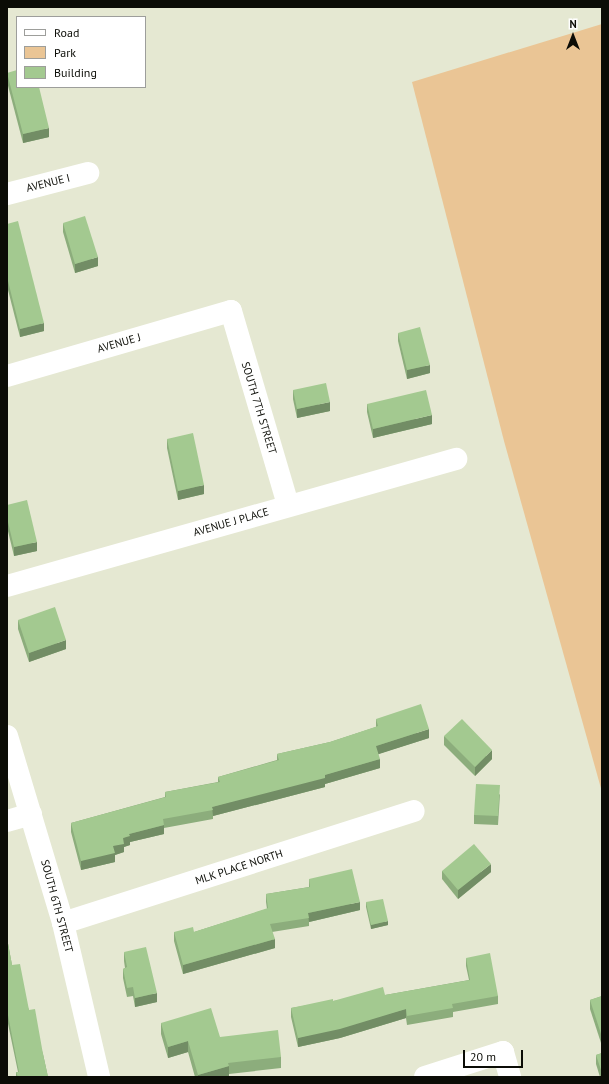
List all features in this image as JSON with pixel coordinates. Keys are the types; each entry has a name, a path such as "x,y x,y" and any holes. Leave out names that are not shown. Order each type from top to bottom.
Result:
{"street":[{"name":"AVENUE I","path":"7,194 88,173"},
{"name":"AVENUE J","path":"7,376 230,311"},
{"name":"SOUTH 7TH STREET","path":"230,311 288,505"},
{"name":"AVENUE J PLACE","path":"7,586 288,505 456,459"},
{"name":"SOUTH 6TH STREET","path":"7,736 63,923 99,1077"},
{"name":"MLK PLACE NORTH","path":"63,923 414,811"},
{"path":"7,821 31,814"},
{"path":"425,1077 503,1052 510,1077"}],"green space":[{"path":"602,24 602,792 504,441 412,82"}],"building":[{"path":"16,70 16,88 39,88 49,128 23,134 7,73"},
{"path":"85,216 98,257 75,264 63,223"},
{"path":"18,221 44,323 20,329 7,277 7,224"},
{"path":"420,327 430,365 407,370 398,333"},
{"path":"326,383 330,402 297,409 293,390"},
{"path":"426,390 432,415 373,429 367,404"},
{"path":"193,433 204,485 178,491 167,439"},
{"path":"27,500 37,542 14,547 7,518 7,505"},
{"path":"55,607 66,640 29,653 18,620"},
{"path":"421,704 429,729 376,746 380,759 325,775 325,778 212,807 213,810 163,819 164,825 129,834 130,836 123,838 124,844 113,846 115,853 81,861 71,823 166,797 165,792 220,782 218,777 279,760 277,754 330,742 378,726 376,719"},
{"path":"462,719 492,750 475,767 444,736"},
{"path":"476,784 500,785 498,816 474,815"},
{"path":"474,844 491,864 458,890 442,871"},
{"path":"352,869 360,902 308,913 309,918 270,924 275,939 183,965 174,932 193,927 194,932 268,908 266,894 310,887 309,879"},
{"path":"383,899 388,921 371,925 366,902"},
{"path":"7,938 12,965 20,964 29,1010 35,1009 48,1077 18,1077 16,1072 19,1072 7,1010"},
{"path":"146,947 157,993 135,998 133,987 127,988 123,969 127,967 124,952"},
{"path":"490,953 498,996 452,1004 453,1008 407,1016 406,1009 340,1029 298,1038 291,1008 333,999 333,1001 383,987 385,995 470,980 466,958"},
{"path":"602,996 602,1037 590,1000"},
{"path":"211,1008 220,1037 278,1030 281,1057 228,1063 229,1066 198,1075 188,1041 168,1047 161,1023"},
{"path":"602,1053 602,1073 596,1055"}]}
